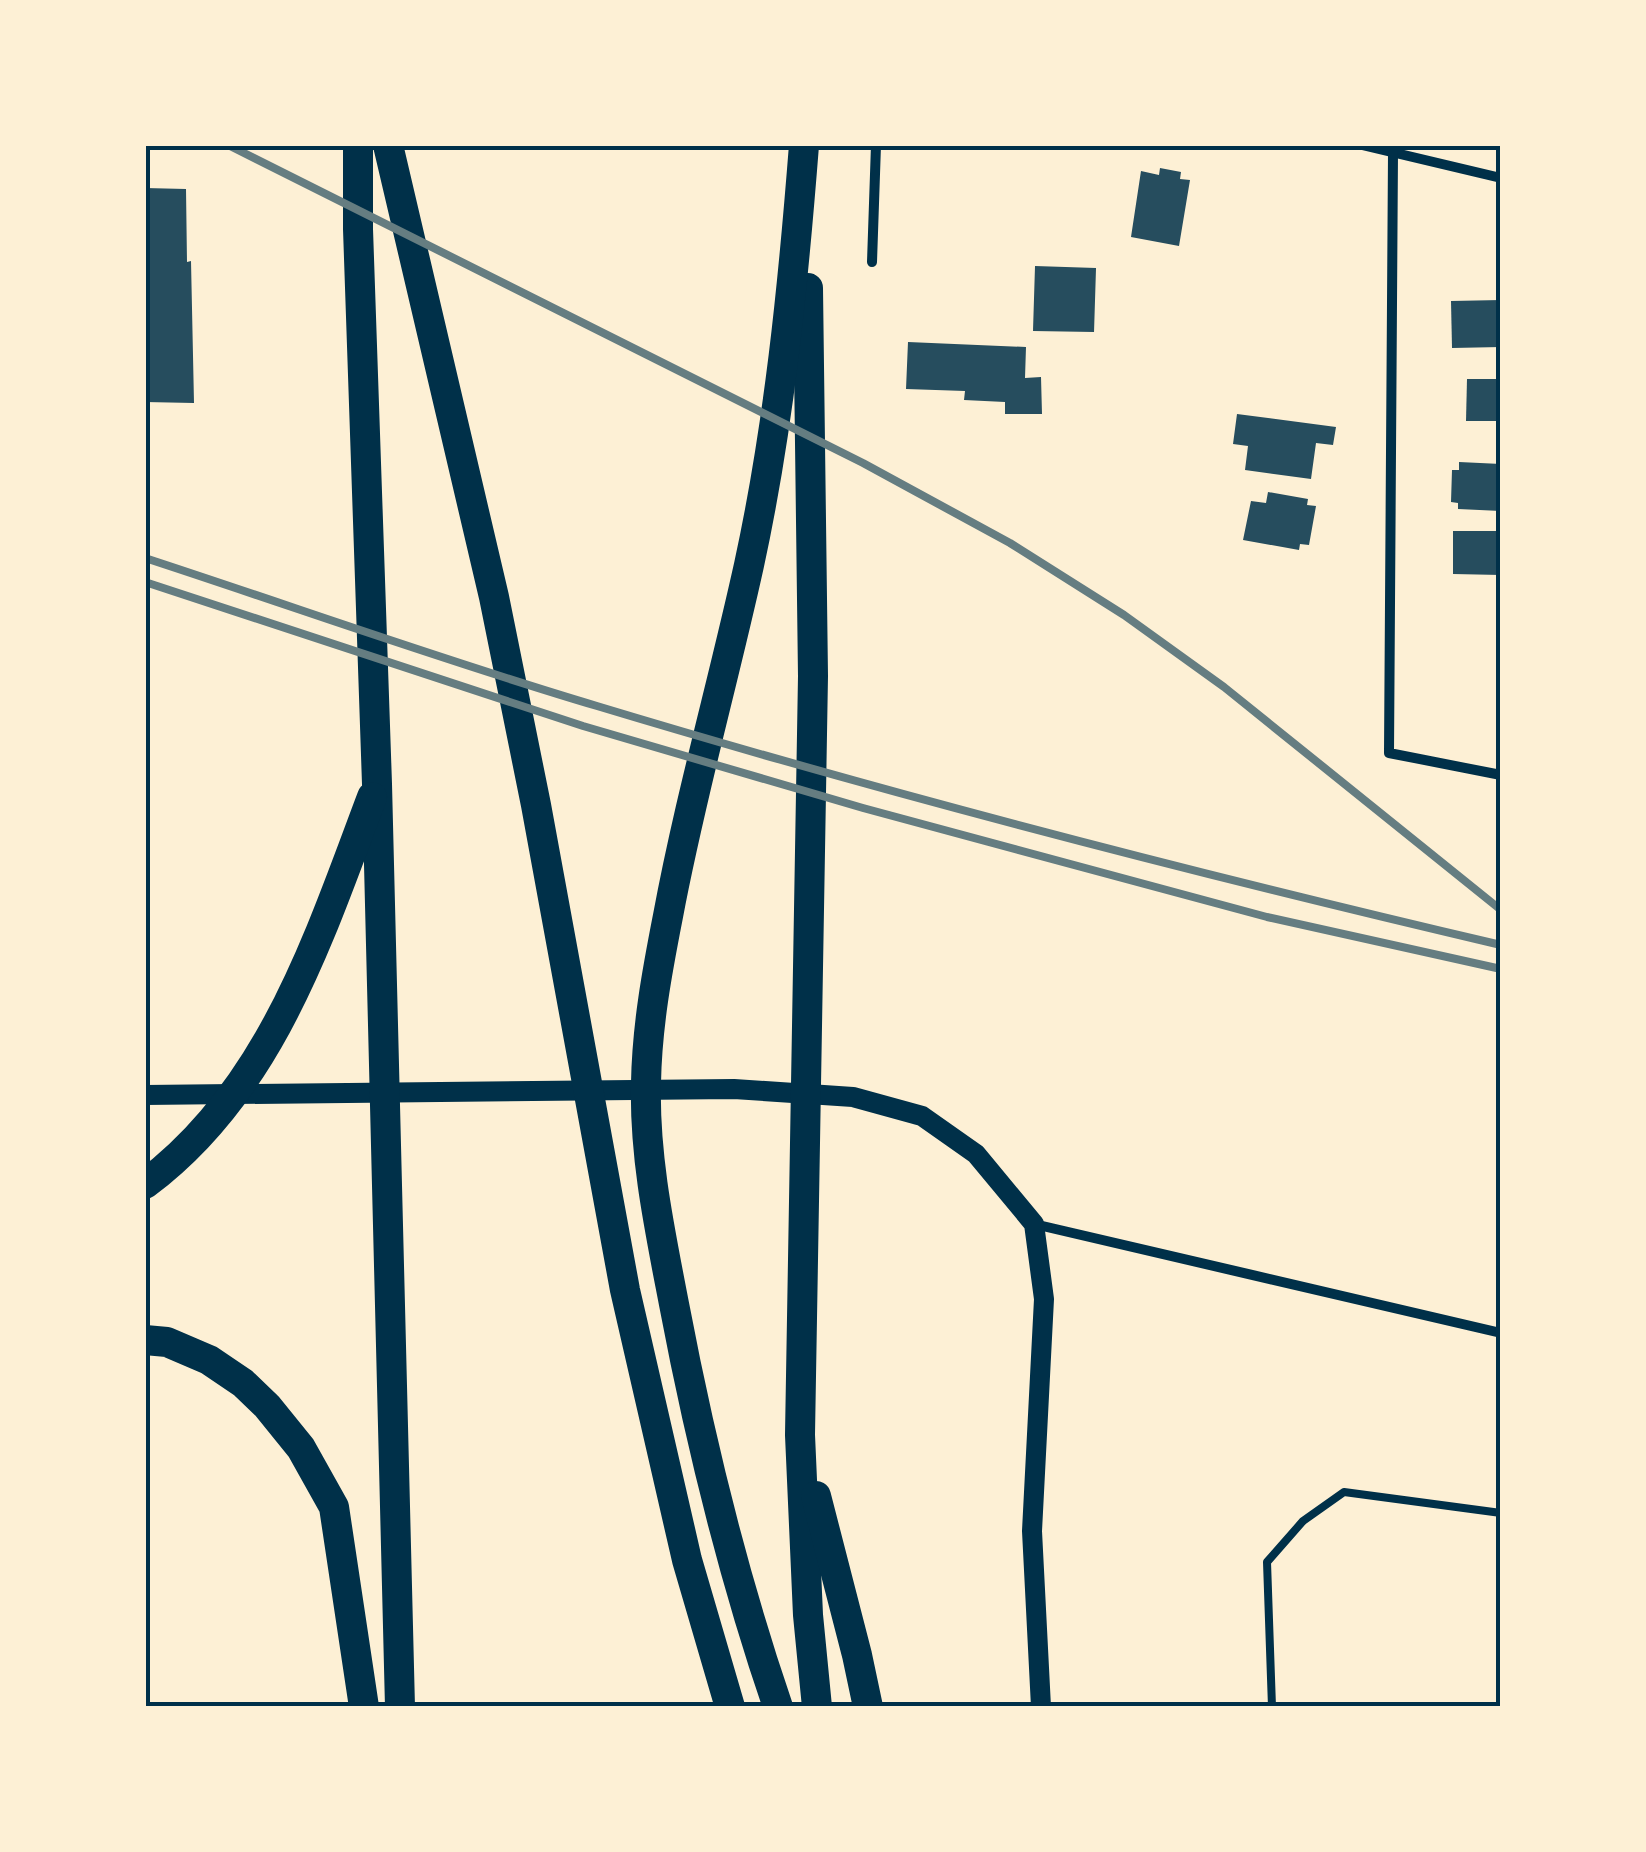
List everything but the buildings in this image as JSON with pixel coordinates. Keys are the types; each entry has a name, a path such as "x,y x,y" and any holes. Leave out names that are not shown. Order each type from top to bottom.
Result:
{"highway":[{"path":"358,145 400,1707"},
{"path":"388,145 494,597 625,1290 687,1560 730,1707"},
{"path":"806,145 813,676 800,1435 808,1615 818,1707"},
{"path":"778,1707 749,1624 695,1414 653,1188 646,1133 646,1082 649,1018 678,862 750,564 763,492 794,275 806,145"},
{"path":"145,1184 190,1146 245,1080 272,1036 320,934 377,784"},
{"path":"145,1340 167,1342 209,1360 244,1383 300,1448 334,1508 364,1707"},
{"path":"800,1435 868,1707"}],"main road":[{"path":"145,1096 734,1088 853,1098 922,1116 936,1125 976,1154 1034,1224 1044,1299 1032,1531 1041,1707"}],"street":[{"path":"872,262 876,145"},
{"path":"1362,145 1501,178"},
{"path":"1393,152 1389,754 1501,775"},
{"path":"1034,1224 1501,1332"}],"lane":[{"path":"1272,1707 1267,1562 1303,1521 1344,1492 1501,1513"}],"railway":[{"path":"228,145 863,463 1010,543 1124,615 1224,687 1501,910"},
{"path":"145,558 540,689 821,771 1160,862 1501,945"},
{"path":"145,582 583,726 863,808 1267,917 1501,969"}]}
